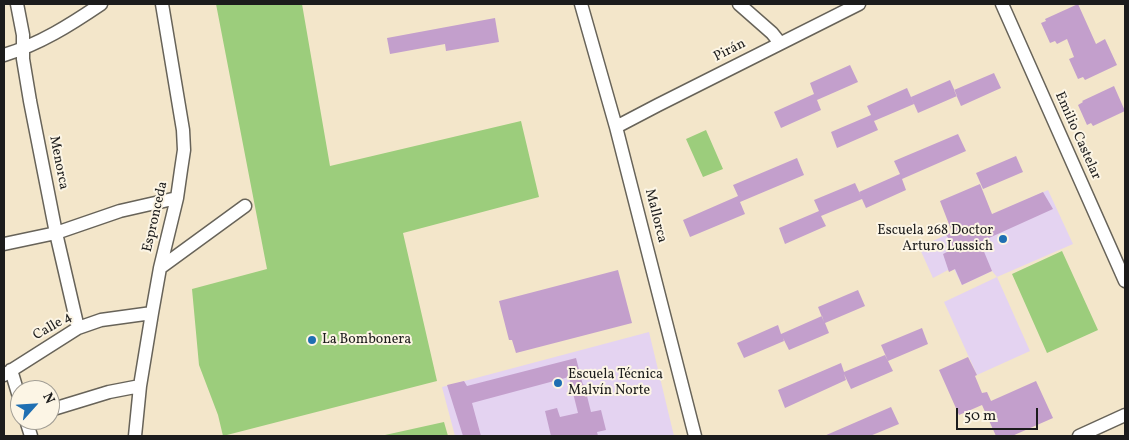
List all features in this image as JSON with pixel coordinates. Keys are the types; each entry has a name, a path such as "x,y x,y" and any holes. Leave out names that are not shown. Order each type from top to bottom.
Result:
{"street":[{"name":"Menorca","path":"17,4 23,35 23,59 29,93 56,233 78,328"},
{"path":"4,54 34,44 101,4"},
{"name":"Espronceda","path":"135,436 140,386 152,313 160,268 177,198 184,150 183,130 162,4"},
{"name":"Mallorca","path":"581,4 616,127 695,436"},
{"path":"740,4 772,33 780,43"},
{"name":"Pirán","path":"616,127 859,4"},
{"name":"Emilio Castelar","path":"1002,4 1125,281"},
{"path":"4,244 56,233 120,211 177,198"},
{"path":"160,268 245,206"},
{"name":"Calle 4","path":"8,373 78,328 101,320 152,313"},
{"path":"60,407 109,392 140,386"},
{"path":"1078,436 1125,415"}],"shaded area":[{"name":"Escuela 268 Doctor Arturo Lussich","path":"1048,190 1073,244 997,277 992,271 962,285 954,269 933,278 919,247"},
{"path":"997,277 1030,351 977,375 944,302"},
{"name":"Escuela Técnica Malvín Norte","path":"649,332 674,436 455,436 442,387"}],"green space":[{"path":"216,4 302,4 330,166 521,121 539,197 403,233 437,381 223,436 218,415 199,365 192,289 267,269"},
{"path":"706,130 723,169 703,177 686,139"},
{"path":"1062,251 1098,330 1047,353 1012,274"},
{"path":"444,422 448,436 385,436 385,435"}],"building":[{"path":"1078,4 1096,44 1105,39 1117,65 1085,80 1083,77 1078,79 1069,59 1074,57 1067,39 1057,44 1055,41 1050,43 1041,23 1046,21 1045,19"},
{"path":"495,18 499,42 446,51 445,44 390,54 387,38"},
{"path":"850,65 858,82 817,100 821,110 781,128 774,112 814,94 810,83"},
{"path":"994,73 1001,88 961,106 954,90"},
{"path":"950,80 957,96 918,113 911,97"},
{"path":"1114,86 1125,111 1093,126 1091,123 1087,125 1078,105 1082,101"},
{"path":"907,88 914,104 874,121 878,130 837,148 831,132 871,115 867,106"},
{"path":"958,134 966,151 902,179 906,190 866,208 862,199 821,216 826,226 785,244 779,228 819,211 814,200 855,183 859,192 900,174 894,161"},
{"path":"1016,156 1023,172 983,189 976,173"},
{"path":"797,158 804,175 740,202 745,214 690,237 683,220 738,196 733,185"},
{"path":"980,184 992,214 1043,192 1053,209 980,242 992,271 962,285 955,269 949,272 943,254 951,250 947,242 951,241 946,235 952,232 940,201"},
{"path":"618,270 632,323 516,353 512,340 509,340 499,301"},
{"path":"858,290 865,306 825,323 829,333 789,350 783,338 784,341 744,358 737,343 778,325 781,334 822,316 818,307"},
{"path":"922,328 928,344 888,361 881,345"},
{"path":"885,355 893,371 851,389 844,374 846,380 785,408 778,390 841,363 844,372"},
{"path":"968,357 977,375 975,376 982,393 987,392 991,401 1036,381 1053,418 1012,436 996,436 982,405 959,415 939,370"},
{"path":"576,358 591,412 601,410 606,430 597,432 598,436 551,436 545,411 557,408 560,417 578,413 569,377 472,403 481,436 463,436 447,385 464,381 467,386"},
{"path":"891,407 899,424 870,436 824,436"}],"place":[{"name":"Escuela 268 Doctor Arturo Lussich","path":"1003,239"},
{"name":"La Bombonera","path":"312,340"},
{"name":"Escuela Técnica Malvín Norte","path":"558,383"}]}
